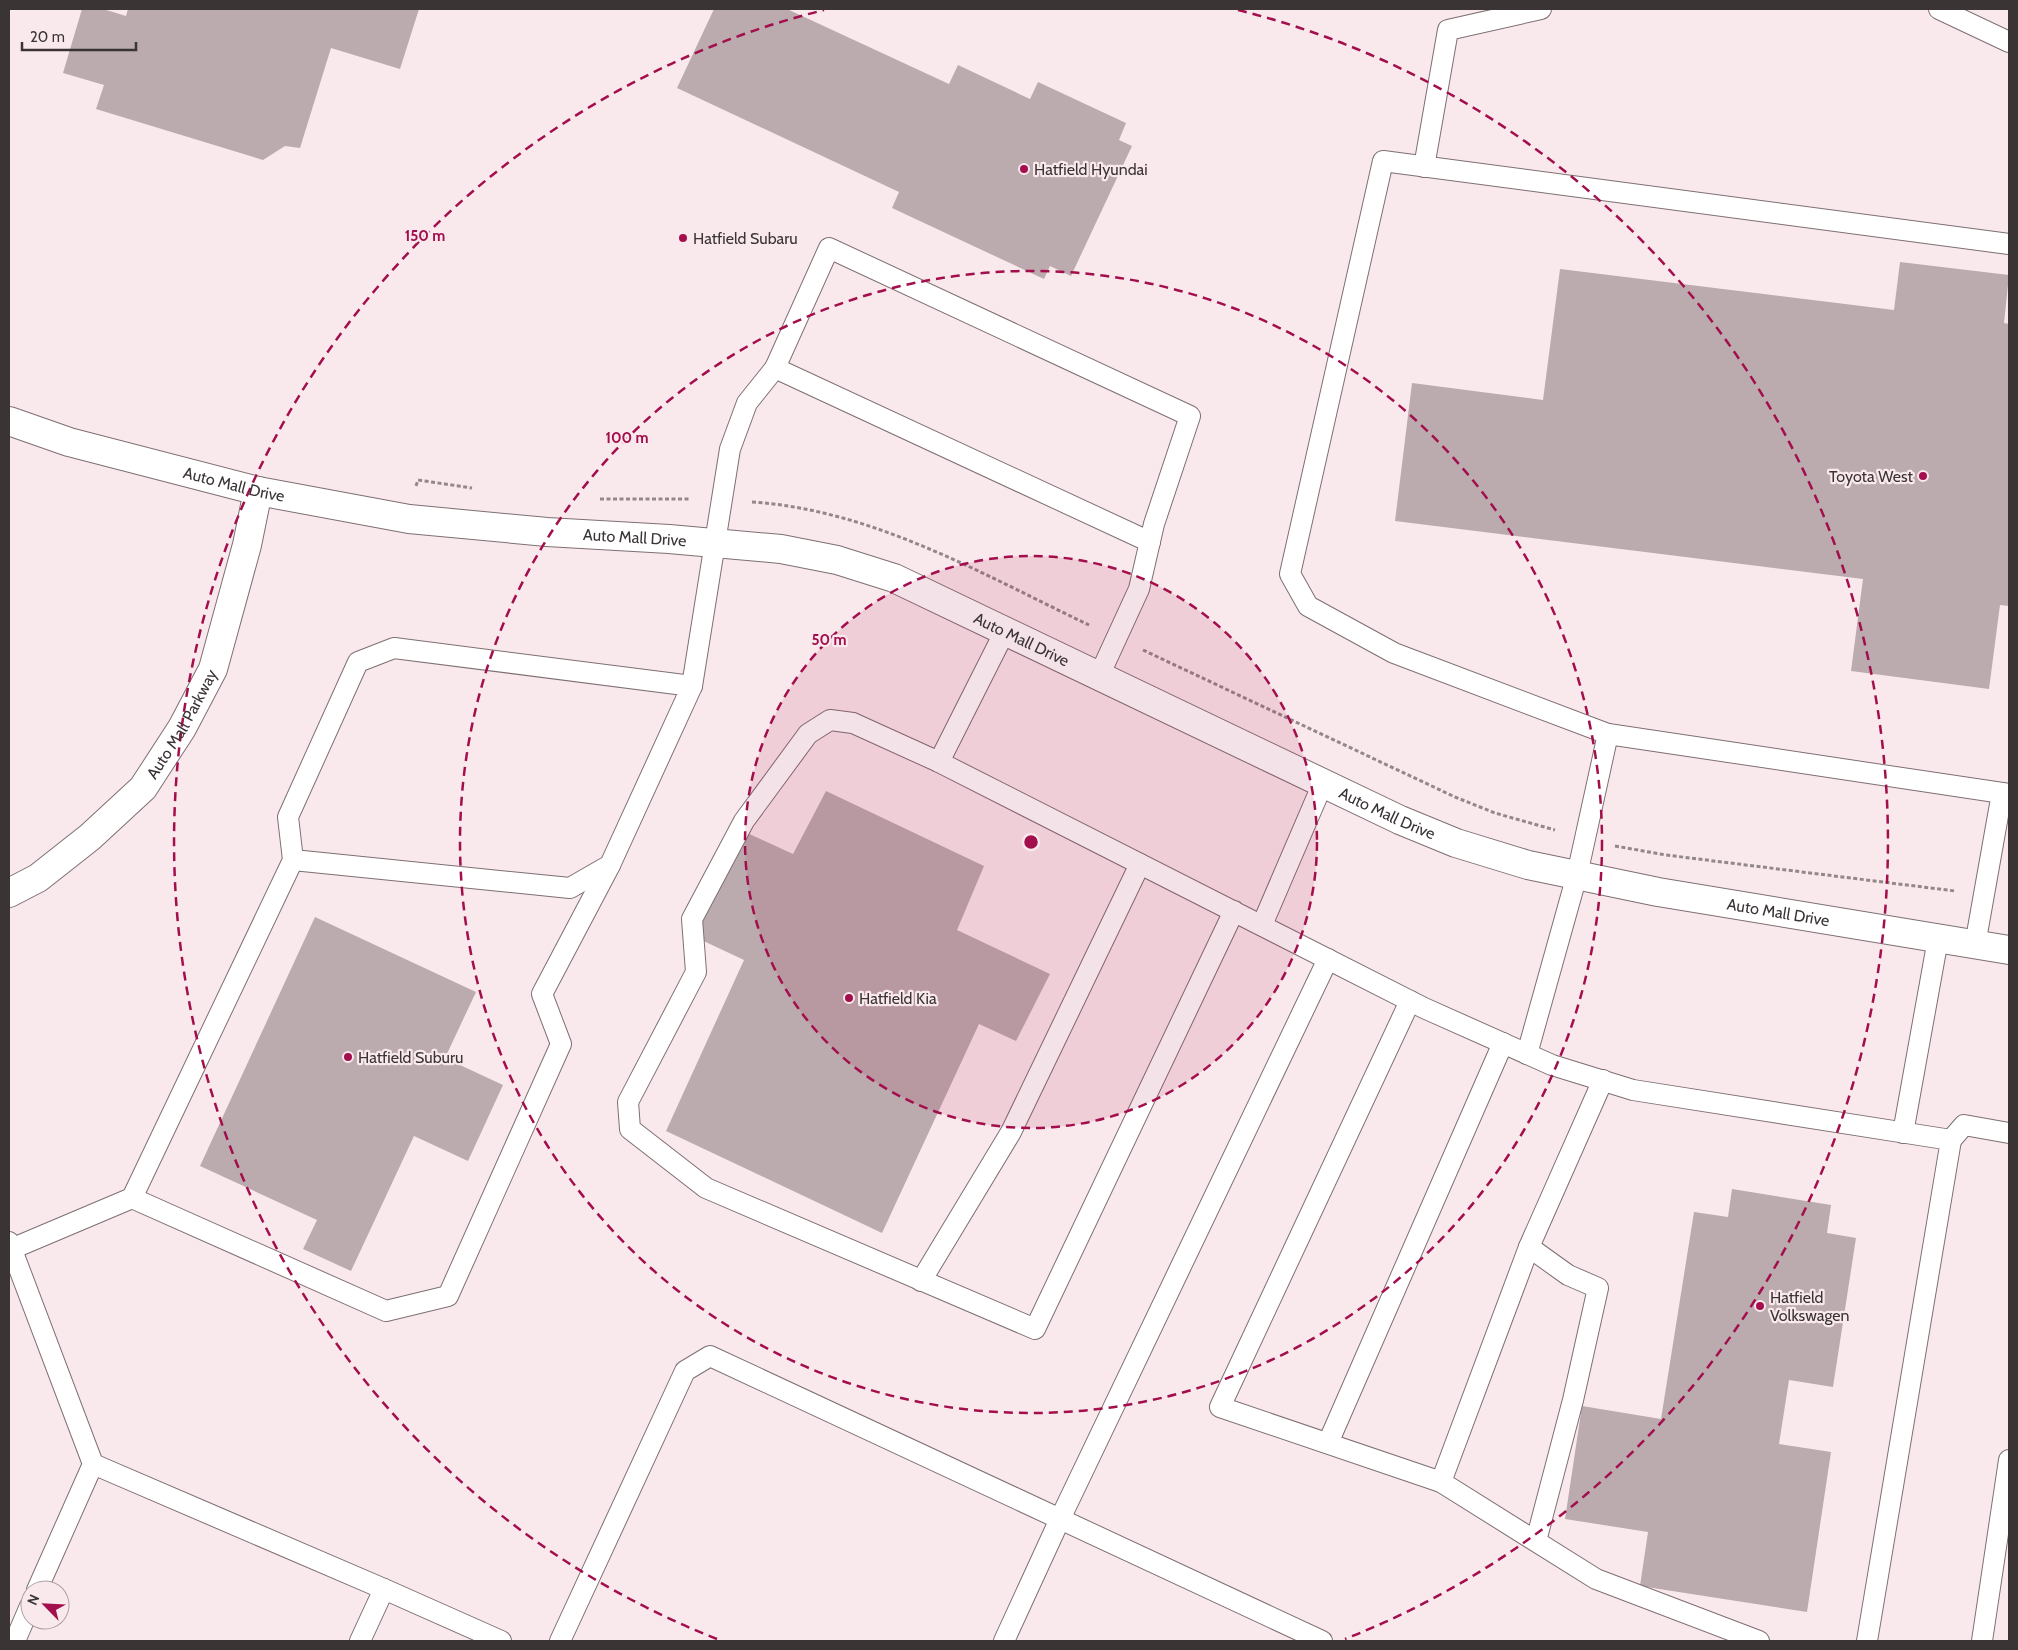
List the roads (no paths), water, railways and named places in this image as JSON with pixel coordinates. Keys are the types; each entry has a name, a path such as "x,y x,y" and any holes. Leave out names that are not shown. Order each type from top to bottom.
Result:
{"street":[{"name":"Auto Mall Drive","path":"9,422 69,442 258,491 409,519 547,532 669,539 781,549 838,560 894,578 1323,784 1400,820 1456,843 1528,865 1658,892 2009,950"},
{"name":"Auto Mall Parkway","path":"9,893 38,878 83,843 143,788 182,728 213,669 247,545 258,491"}],"lane":[{"path":"1424,167 1448,30 1541,9"},
{"path":"1939,9 2009,42"},
{"path":"1975,945 2006,793 1608,734 1394,653 1308,606 1290,574 1383,161 2009,244"},
{"path":"132,1198 386,1311 448,1296 561,1044 542,994 610,865 692,686 730,449 747,403 775,368 829,248 1190,416 1150,542 1139,589 1099,676"},
{"path":"775,368 1150,542"},
{"path":"939,762 1005,631"},
{"path":"41,1580 93,1464 9,1247 132,1198 293,860 288,817 358,662 394,648 692,686"},
{"path":"1234,911 1035,1329 706,1188 630,1128 628,1102 696,972 692,919 744,821 808,734 830,720 853,723 939,762 1262,925 1410,1001 1552,1065 1633,1090 1951,1140"},
{"path":"1527,1054 1577,875 1608,734"},
{"path":"1262,925 1323,784"},
{"path":"293,860 570,888 610,865"},
{"path":"921,1281 1011,1132 1140,864"},
{"path":"1903,1133 1938,939"},
{"path":"1004,1641 1060,1519 1328,959"},
{"path":"1410,1001 1220,1406 1441,1482 1596,1579 1759,1641"},
{"path":"1328,1443 1503,1043"},
{"path":"1441,1482 1529,1247 1602,1080"},
{"path":"1867,1641 1951,1140 1964,1125 2009,1133"},
{"path":"1529,1247 1568,1275 1598,1288 1573,1400 1536,1541"},
{"path":"560,1641 685,1371 710,1356 1322,1641"},
{"path":"1982,1641 2009,1460"},
{"path":"93,1464 501,1641"},
{"path":"360,1641 384,1589"},
{"path":"15,1641 20,1629"}],"place":[{"name":"Hatfield Hyundai","path":"1024,169"},
{"name":"Hatfield Subaru","path":"683,238"},
{"name":"Toyota West","path":"1923,476"},
{"name":"Hatfield Kia","path":"849,998"},
{"name":"Hatfield Suburu","path":"348,1057"},
{"name":"Hatfield Volkswagen","path":"1760,1306"}]}
